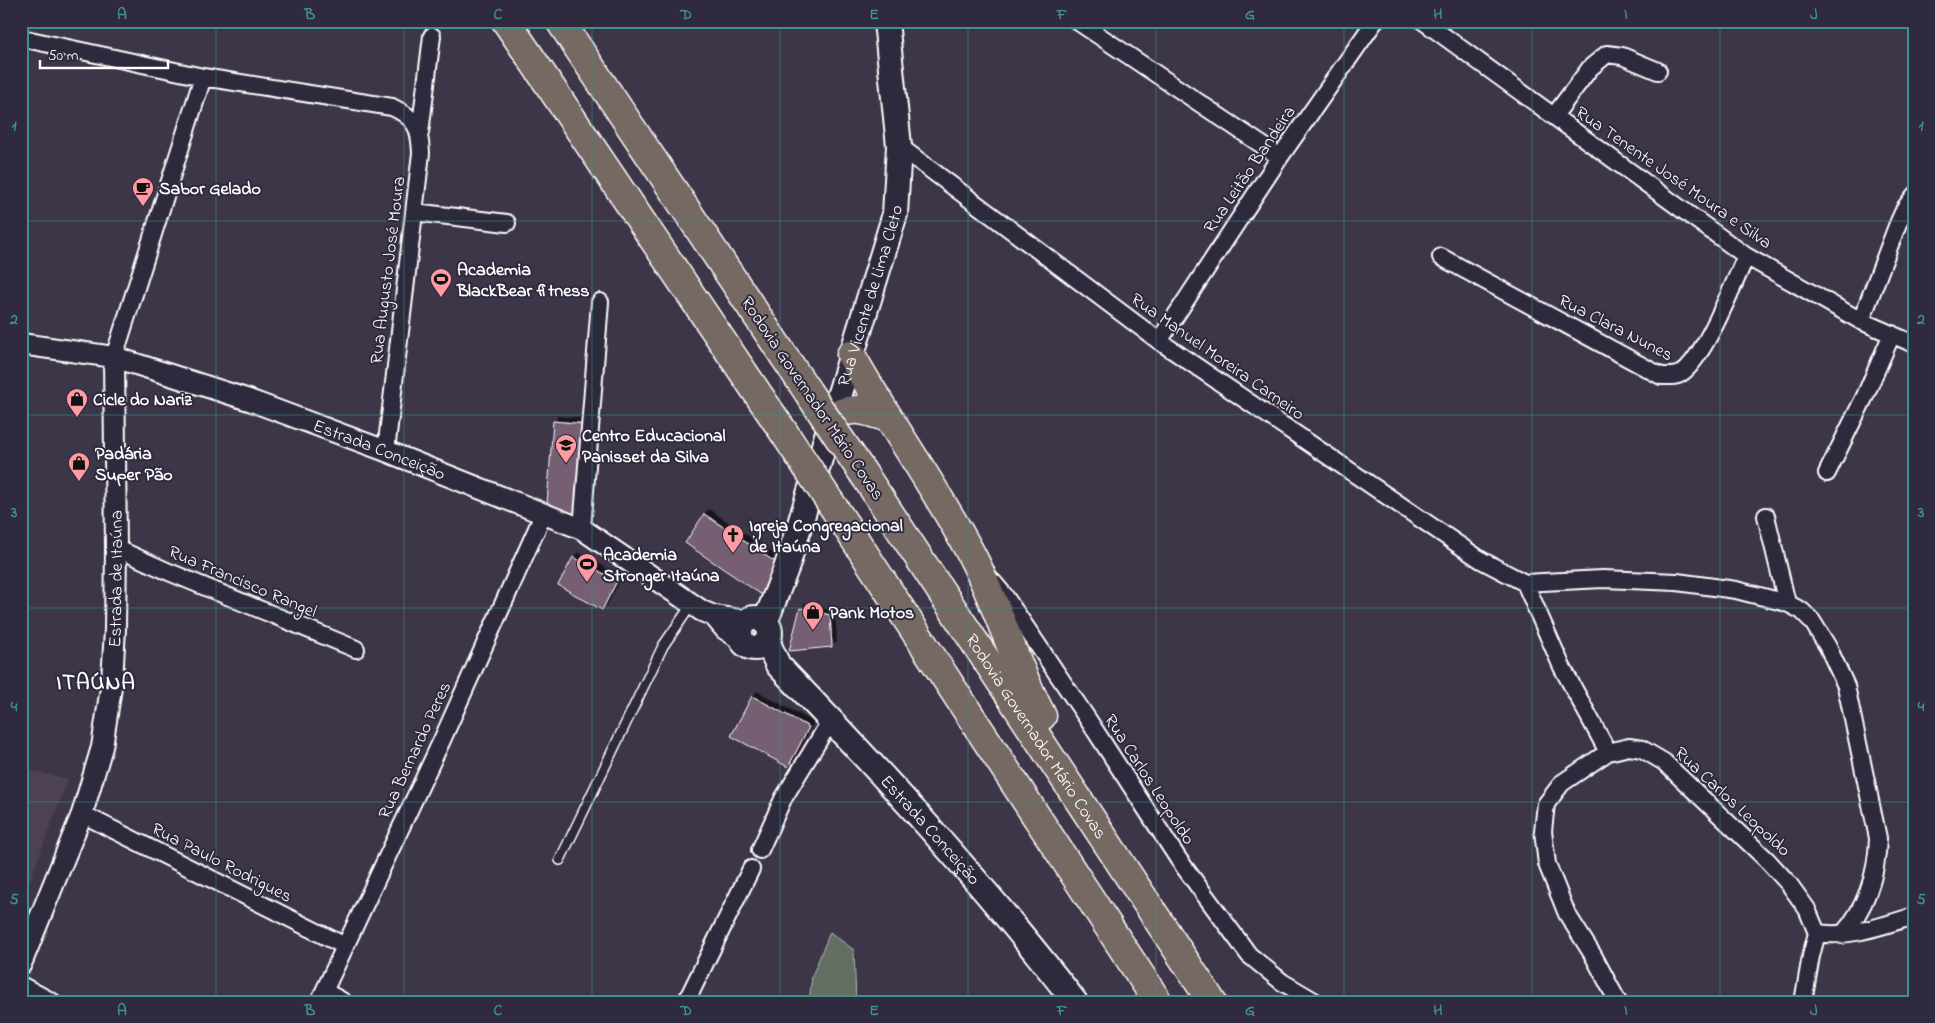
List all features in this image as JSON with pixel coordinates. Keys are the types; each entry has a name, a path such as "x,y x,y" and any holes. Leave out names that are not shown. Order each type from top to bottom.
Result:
{"highway":[{"path":"506,21 846,526 1158,1002"},
{"name":"Rodovia Governador Mário Covas","path":"560,21 867,479 1212,1002"},
{"path":"851,355 888,418 946,509 973,557 1019,669 1109,844"},
{"path":"834,415 849,409 859,409 888,418"}],"main road":[{"name":"Rua Vicente de Lima Cleto","path":"755,632 777,591 787,566 895,214 899,146 886,21"},
{"name":"Estrada Conceição","path":"755,632 778,665 928,826 1076,1002"}],"street":[{"path":"1077,21 1280,157"},
{"name":"Rua Leitão Bandeira","path":"1160,341 1280,157 1375,21"},
{"name":"Rua Tenente José Moura e Silva","path":"1424,21 1746,256 1861,320 1914,344"},
{"name":"Rua Augusto José Moura","path":"386,451 421,153 420,133 432,36"},
{"path":"21,38 203,77 392,107 406,114 420,133"},
{"path":"1554,116 1590,68 1607,54 1622,56 1658,72"},
{"path":"114,357 203,77"},
{"name":"Rua Manuel Moreira Carneiro","path":"899,146 1160,341 1481,560 1525,583"},
{"path":"1861,320 1897,226 1905,208 1914,196"},
{"path":"414,212 507,223"},
{"name":"Rua Clara Nunes","path":"1441,257 1661,376 1674,377 1682,373 1698,357 1746,256"},
{"path":"582,529 600,302"},
{"path":"1827,473 1865,396 1892,334"},
{"name":"Estrada Conceição","path":"24,341 114,357 249,400 386,451 582,529 692,604 714,616 755,632"},
{"name":"Estrada de Itaúna","path":"21,964 82,814 102,747 112,681 115,629 114,357"},
{"name":"Rua Bernardo Peres","path":"321,997 442,740 543,515"},
{"path":"1766,516 1787,603"},
{"name":"Rua Francisco Rangel","path":"116,548 178,576 356,649"},
{"name":"Rua Carlos Leopoldo","path":"973,557 1004,595 1179,860 1249,956 1282,982 1316,1002"},
{"path":"1608,752 1562,667 1525,583 1603,579 1677,582 1736,590 1787,603 1802,611 1812,622 1828,647 1846,686 1878,838 1877,859 1869,890 1851,924 1842,935"},
{"path":"760,850 783,799 831,720"},
{"name":"Rua Carlos Leopoldo","path":"1618,1002 1594,955 1568,914 1547,864 1543,831 1546,804 1562,784 1608,752 1629,748 1642,749 1664,762 1767,860 1789,884 1807,909 1816,933"},
{"name":"Rua Paulo Rodrigues","path":"82,814 344,946"},
{"path":"686,1002 750,869"},
{"path":"1803,1002 1816,933 1842,935 1870,930 1914,916"},
{"path":"21,986 53,1002"},
{"path":"321,997 344,1002"}],"lane":[{"path":"560,860 664,646 692,604"}],"shaded area":[{"path":"21,768 68,779 24,896 21,894"}],"green space":[{"path":"830,932 854,950 856,1002 809,1002 812,976"}],"building":[{"name":"Centro Educacional Panisset da Silva","path":"553,421 586,424 579,516 547,504"},
{"name":"Igreja Congregacional de Itaúna","path":"704,514 781,566 762,595 685,543"},
{"name":"Academia Stronger Itaúna","path":"573,557 617,581 602,610 558,585"},
{"name":"Pank Motos","path":"800,608 830,615 832,647 789,651"},
{"path":"752,696 809,727 788,767 731,736"}],"place":[{"name":"Sabor Gelado","path":"143,207"},
{"name":"Academia BlackBear fitness","path":"441,298"},
{"name":"Cicle do Nariz","path":"77,418"},
{"name":"Centro Educacional Panisset da Silva","path":"566,464"},
{"name":"Padária Super Pão","path":"79,482"},
{"name":"Igreja Congregacional de Itaúna","path":"733,554"},
{"name":"Academia Stronger Itaúna","path":"587,583"},
{"name":"Pank Motos","path":"813,631"}],"district":[{"name":"ITAÚNA","path":"96,681"}]}
